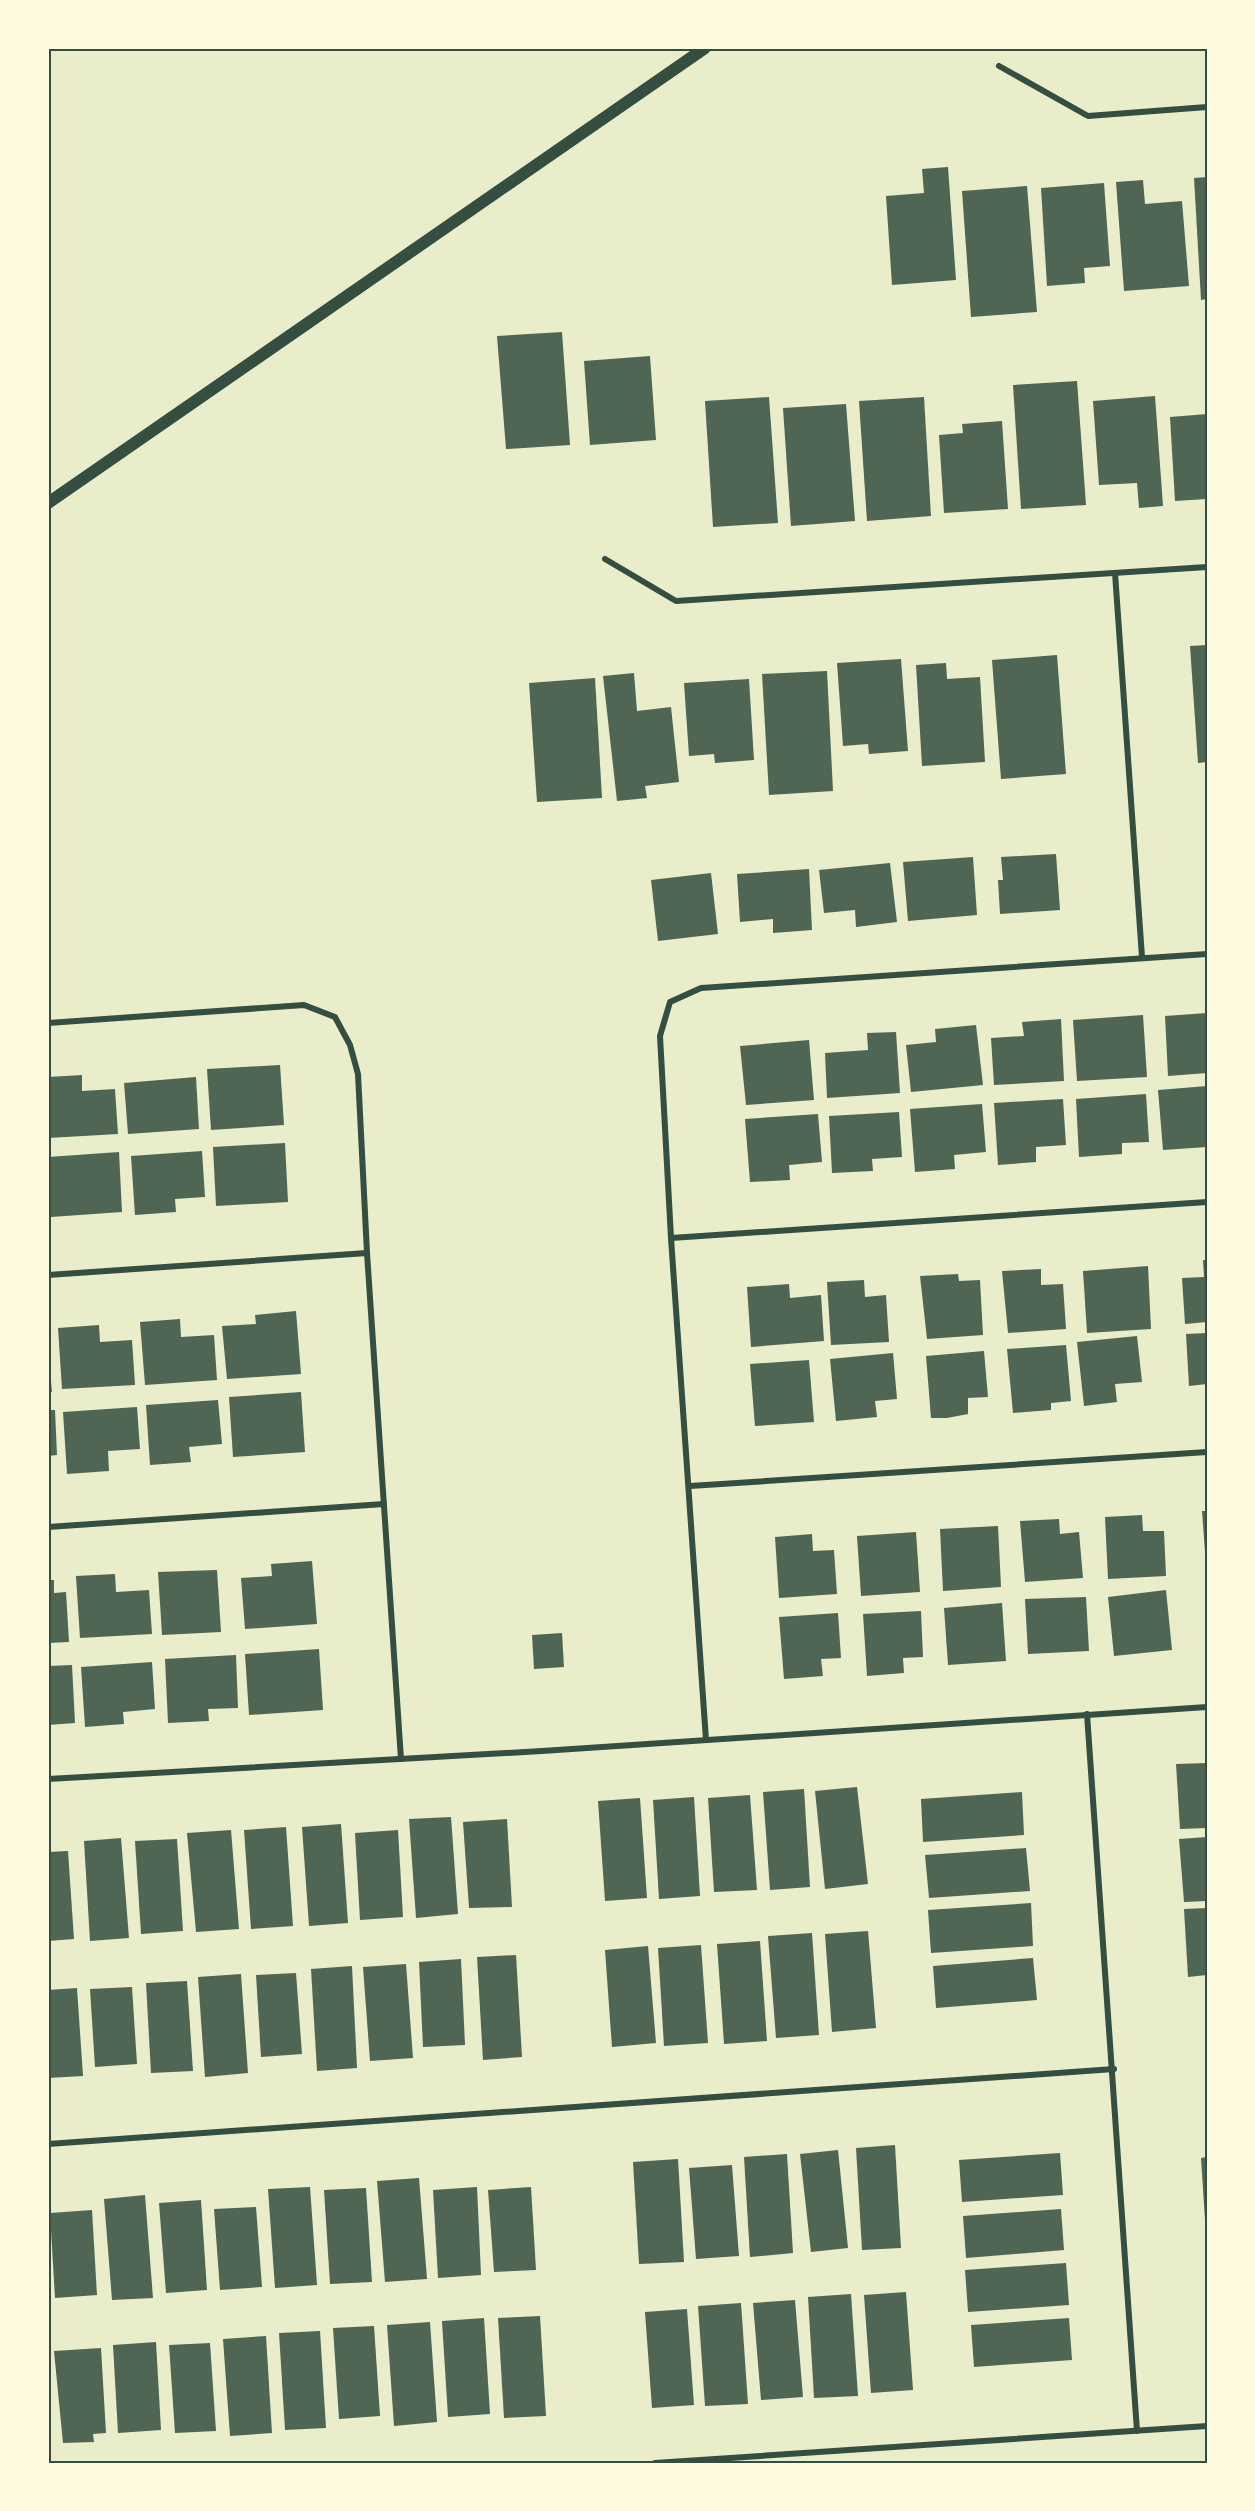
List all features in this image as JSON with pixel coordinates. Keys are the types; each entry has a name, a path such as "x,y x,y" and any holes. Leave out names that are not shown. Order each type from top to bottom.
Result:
{"main road":[{"path":"48,503 705,48"}],"street":[{"path":"999,66 1088,116 1207,107"},
{"path":"605,559 676,601 1207,567"},
{"path":"1115,573 1142,957"},
{"path":"706,1740 671,1238 660,1036 670,1002 701,988 1207,954"},
{"path":"48,1023 304,1005 335,1017 351,1046 358,1074 367,1253 401,1759"},
{"path":"671,1238 1207,1202"},
{"path":"48,1275 367,1253"},
{"path":"690,1486 1207,1452"},
{"path":"48,1527 384,1504"},
{"path":"48,1779 401,1759 1207,1707"},
{"path":"1087,1714 1114,2069 1137,2431"},
{"path":"48,2144 1114,2069"},
{"path":"655,2463 1207,2426"}],"building":[{"path":"948,167 956,280 892,285 886,196 924,193 922,169"},
{"path":"1207,177 1207,299 1201,300 1194,178"},
{"path":"1143,180 1145,204 1182,201 1189,286 1124,291 1116,182"},
{"path":"1104,183 1110,266 1084,268 1085,283 1047,286 1041,188"},
{"path":"1027,186 1037,312 971,317 962,191"},
{"path":"562,332 570,445 506,449 497,336"},
{"path":"650,356 656,440 590,445 584,361"},
{"path":"1077,381 1086,505 1021,509 1013,385"},
{"path":"1155,396 1163,506 1139,508 1137,483 1099,485 1093,401"},
{"path":"769,397 778,523 713,527 705,401"},
{"path":"924,397 931,516 867,521 859,401"},
{"path":"846,404 855,521 791,526 783,408"},
{"path":"1207,414 1207,499 1175,501 1170,417"},
{"path":"1002,421 1008,509 944,513 939,435 963,433 962,424"},
{"path":"1207,645 1207,762 1198,763 1190,646"},
{"path":"1057,655 1066,774 1001,779 992,660"},
{"path":"901,659 908,751 869,754 868,744 843,746 837,663"},
{"path":"946,663 947,679 980,677 985,762 922,766 916,665"},
{"path":"827,671 833,791 769,795 762,674"},
{"path":"634,673 637,711 671,707 679,782 645,786 647,798 617,801 603,676"},
{"path":"595,678 602,798 537,802 529,683"},
{"path":"749,679 754,760 715,763 714,754 689,756 684,683"},
{"path":"1056,854 1060,910 1000,914 998,880 1003,880 1001,857"},
{"path":"973,857 977,915 908,921 903,862"},
{"path":"890,863 897,922 856,927 855,910 824,913 819,870"},
{"path":"809,869 812,930 773,933 773,919 740,922 737,874"},
{"path":"711,873 718,934 658,941 651,880"},
{"path":"1207,1013 1207,1073 1168,1076 1165,1016"},
{"path":"1143,1015 1147,1077 1077,1081 1073,1020"},
{"path":"1061,1019 1064,1081 994,1085 991,1038 1024,1036 1022,1022"},
{"path":"976,1025 983,1085 911,1092 906,1045 936,1042 935,1029"},
{"path":"896,1032 900,1093 827,1098 825,1053 868,1050 867,1033"},
{"path":"809,1040 814,1100 746,1105 740,1046"},
{"path":"280,1065 284,1125 211,1130 207,1069"},
{"path":"82,1075 82,1091 115,1089 118,1134 48,1138 48,1077"},
{"path":"196,1077 199,1129 128,1134 124,1083"},
{"path":"1207,1086 1207,1147 1163,1150 1158,1090"},
{"path":"1146,1094 1149,1142 1122,1143 1122,1154 1079,1157 1076,1099"},
{"path":"1063,1099 1066,1145 1036,1147 1036,1162 998,1165 994,1103"},
{"path":"982,1104 986,1152 954,1155 955,1169 915,1172 910,1109"},
{"path":"899,1112 902,1157 872,1159 873,1171 832,1173 829,1116"},
{"path":"818,1114 822,1162 789,1165 790,1180 750,1182 745,1119"},
{"path":"285,1143 288,1202 216,1206 213,1147"},
{"path":"202,1151 205,1197 175,1199 176,1212 135,1215 131,1156"},
{"path":"119,1152 122,1212 51,1217 48,1157"},
{"path":"1203,1260 1207,1260 1207,1322 1185,1324 1182,1278 1204,1277"},
{"path":"1148,1266 1151,1329 1087,1333 1083,1271"},
{"path":"1041,1269 1041,1285 1063,1284 1066,1329 1008,1333 1002,1271"},
{"path":"958,1274 959,1281 980,1280 983,1335 927,1339 920,1276"},
{"path":"864,1280 865,1297 886,1295 889,1342 831,1345 827,1282"},
{"path":"789,1284 790,1298 821,1295 824,1341 751,1347 747,1287"},
{"path":"296,1311 301,1374 227,1379 222,1326 256,1324 255,1315"},
{"path":"180,1319 181,1337 214,1335 217,1380 145,1385 140,1322"},
{"path":"99,1325 100,1342 132,1340 135,1385 62,1389 58,1328"},
{"path":"1207,1333 1207,1384 1189,1386 1186,1334"},
{"path":"1137,1336 1142,1382 1115,1384 1117,1402 1084,1406 1077,1342"},
{"path":"1066,1345 1071,1401 1051,1403 1051,1410 1013,1413 1007,1349"},
{"path":"48,1351 52,1392 48,1392"},
{"path":"984,1351 988,1397 968,1398 968,1414 931,1418 926,1356"},
{"path":"893,1353 897,1399 875,1401 877,1417 836,1421 830,1359"},
{"path":"809,1360 814,1422 755,1426 750,1364"},
{"path":"301,1392 305,1452 233,1457 229,1397"},
{"path":"218,1400 222,1444 189,1447 191,1462 150,1465 146,1405"},
{"path":"137,1407 140,1449 108,1451 109,1471 67,1474 63,1412"},
{"path":"48,1410 55,1410 57,1455 48,1456"},
{"path":"1202,1511 1207,1511 1207,1551 1205,1552"},
{"path":"1142,1515 1143,1531 1164,1531 1166,1576 1108,1579 1105,1517"},
{"path":"1059,1519 1060,1534 1079,1532 1083,1578 1025,1582 1020,1521"},
{"path":"998,1526 1001,1587 943,1591 940,1529"},
{"path":"916,1532 920,1592 861,1596 857,1536"},
{"path":"812,1534 813,1551 834,1550 837,1594 779,1598 775,1537"},
{"path":"312,1561 317,1624 245,1629 241,1578 272,1576 271,1564"},
{"path":"217,1570 221,1632 162,1635 158,1572"},
{"path":"115,1574 116,1592 149,1590 152,1634 80,1638 76,1576"},
{"path":"48,1580 54,1580 54,1593 66,1592 69,1642 48,1643"},
{"path":"1166,1590 1172,1650 1114,1656 1108,1597"},
{"path":"1086,1597 1089,1651 1028,1654 1025,1599"},
{"path":"1002,1603 1006,1661 948,1665 944,1608"},
{"path":"921,1611 923,1657 903,1658 904,1673 867,1676 863,1614"},
{"path":"838,1613 841,1658 821,1659 823,1676 784,1679 779,1617"},
{"path":"562,1633 564,1667 534,1669 532,1635"},
{"path":"319,1649 323,1710 249,1715 245,1654"},
{"path":"236,1655 238,1708 208,1709 209,1721 168,1723 165,1659"},
{"path":"152,1662 155,1709 123,1712 124,1724 85,1727 81,1667"},
{"path":"72,1665 75,1723 48,1725 48,1666"},
{"path":"1207,1763 1207,1828 1180,1829 1176,1764"},
{"path":"857,1787 868,1884 825,1889 815,1791"},
{"path":"804,1789 810,1887 770,1890 763,1792"},
{"path":"1022,1792 1024,1835 923,1842 921,1799"},
{"path":"750,1795 757,1890 714,1892 708,1798"},
{"path":"694,1797 700,1896 659,1899 653,1800"},
{"path":"640,1798 647,1898 605,1901 598,1801"},
{"path":"451,1817 458,1914 416,1918 409,1819"},
{"path":"507,1819 512,1907 469,1908 463,1822"},
{"path":"341,1824 348,1923 309,1926 302,1827"},
{"path":"286,1827 293,1926 251,1929 244,1830"},
{"path":"231,1830 239,1929 196,1932 187,1833"},
{"path":"398,1830 403,1917 360,1920 355,1833"},
{"path":"1207,1837 1207,1901 1184,1902 1179,1839"},
{"path":"121,1838 129,1938 90,1941 84,1841"},
{"path":"177,1839 183,1931 141,1934 135,1841"},
{"path":"1026,1848 1030,1891 929,1898 925,1855"},
{"path":"68,1851 74,1939 48,1941 48,1852"},
{"path":"1031,1903 1033,1946 931,1953 928,1910"},
{"path":"1207,1908 1207,1975 1188,1977 1184,1909"},
{"path":"868,1931 876,2028 832,2032 825,1934"},
{"path":"812,1933 819,2035 776,2038 768,1936"},
{"path":"760,1941 767,2041 724,2044 717,1944"},
{"path":"701,1945 708,2043 664,2046 658,1948"},
{"path":"648,1946 656,2043 612,2047 605,1950"},
{"path":"516,1955 522,2057 483,2060 477,1957"},
{"path":"1033,1958 1037,2000 936,2008 933,1966"},
{"path":"461,1959 465,2045 423,2047 419,1962"},
{"path":"406,1964 413,2058 370,2061 363,1967"},
{"path":"352,1966 357,2068 317,2071 311,1969"},
{"path":"296,1973 302,2054 261,2057 256,1975"},
{"path":"241,1974 248,2073 205,2077 198,1977"},
{"path":"187,1981 193,2071 151,2073 146,1983"},
{"path":"132,1987 137,2064 95,2067 90,1989"},
{"path":"77,1988 83,2076 48,2078 48,1990"},
{"path":"895,2145 901,2248 862,2250 856,2148"},
{"path":"838,2150 848,2248 811,2252 800,2154"},
{"path":"1060,2153 1063,2195 962,2202 959,2160"},
{"path":"787,2154 793,2253 750,2257 744,2157"},
{"path":"1207,2157 1207,2220 1205,2220 1201,2158"},
{"path":"678,2159 684,2262 639,2264 633,2162"},
{"path":"732,2165 739,2256 696,2259 689,2168"},
{"path":"419,2178 427,2279 385,2282 377,2181"},
{"path":"310,2187 317,2285 275,2288 268,2189"},
{"path":"477,2187 481,2275 438,2278 433,2190"},
{"path":"531,2187 536,2270 494,2272 488,2190"},
{"path":"366,2188 372,2282 330,2284 324,2190"},
{"path":"145,2195 153,2298 112,2300 104,2199"},
{"path":"201,2200 207,2290 166,2293 159,2203"},
{"path":"256,2207 262,2287 220,2290 214,2209"},
{"path":"1061,2209 1064,2250 966,2258 963,2216"},
{"path":"92,2210 97,2295 55,2298 50,2213"},
{"path":"1066,2263 1069,2305 968,2312 965,2270"},
{"path":"906,2292 913,2390 871,2393 864,2295"},
{"path":"851,2294 858,2396 814,2398 808,2297"},
{"path":"795,2300 803,2397 761,2400 753,2303"},
{"path":"741,2303 748,2404 705,2406 698,2306"},
{"path":"687,2309 694,2405 652,2408 645,2312"},
{"path":"540,2316 546,2416 504,2418 498,2318"},
{"path":"484,2318 490,2414 448,2417 442,2321"},
{"path":"1069,2318 1072,2360 974,2367 971,2325"},
{"path":"430,2322 437,2422 394,2426 387,2325"},
{"path":"374,2326 380,2416 339,2419 333,2328"},
{"path":"320,2331 326,2428 285,2430 279,2333"},
{"path":"266,2336 272,2433 230,2436 223,2339"},
{"path":"156,2342 161,2430 118,2433 113,2345"},
{"path":"210,2343 216,2431 175,2433 169,2345"},
{"path":"101,2348 106,2433 93,2434 94,2442 63,2443 54,2351"}]}
